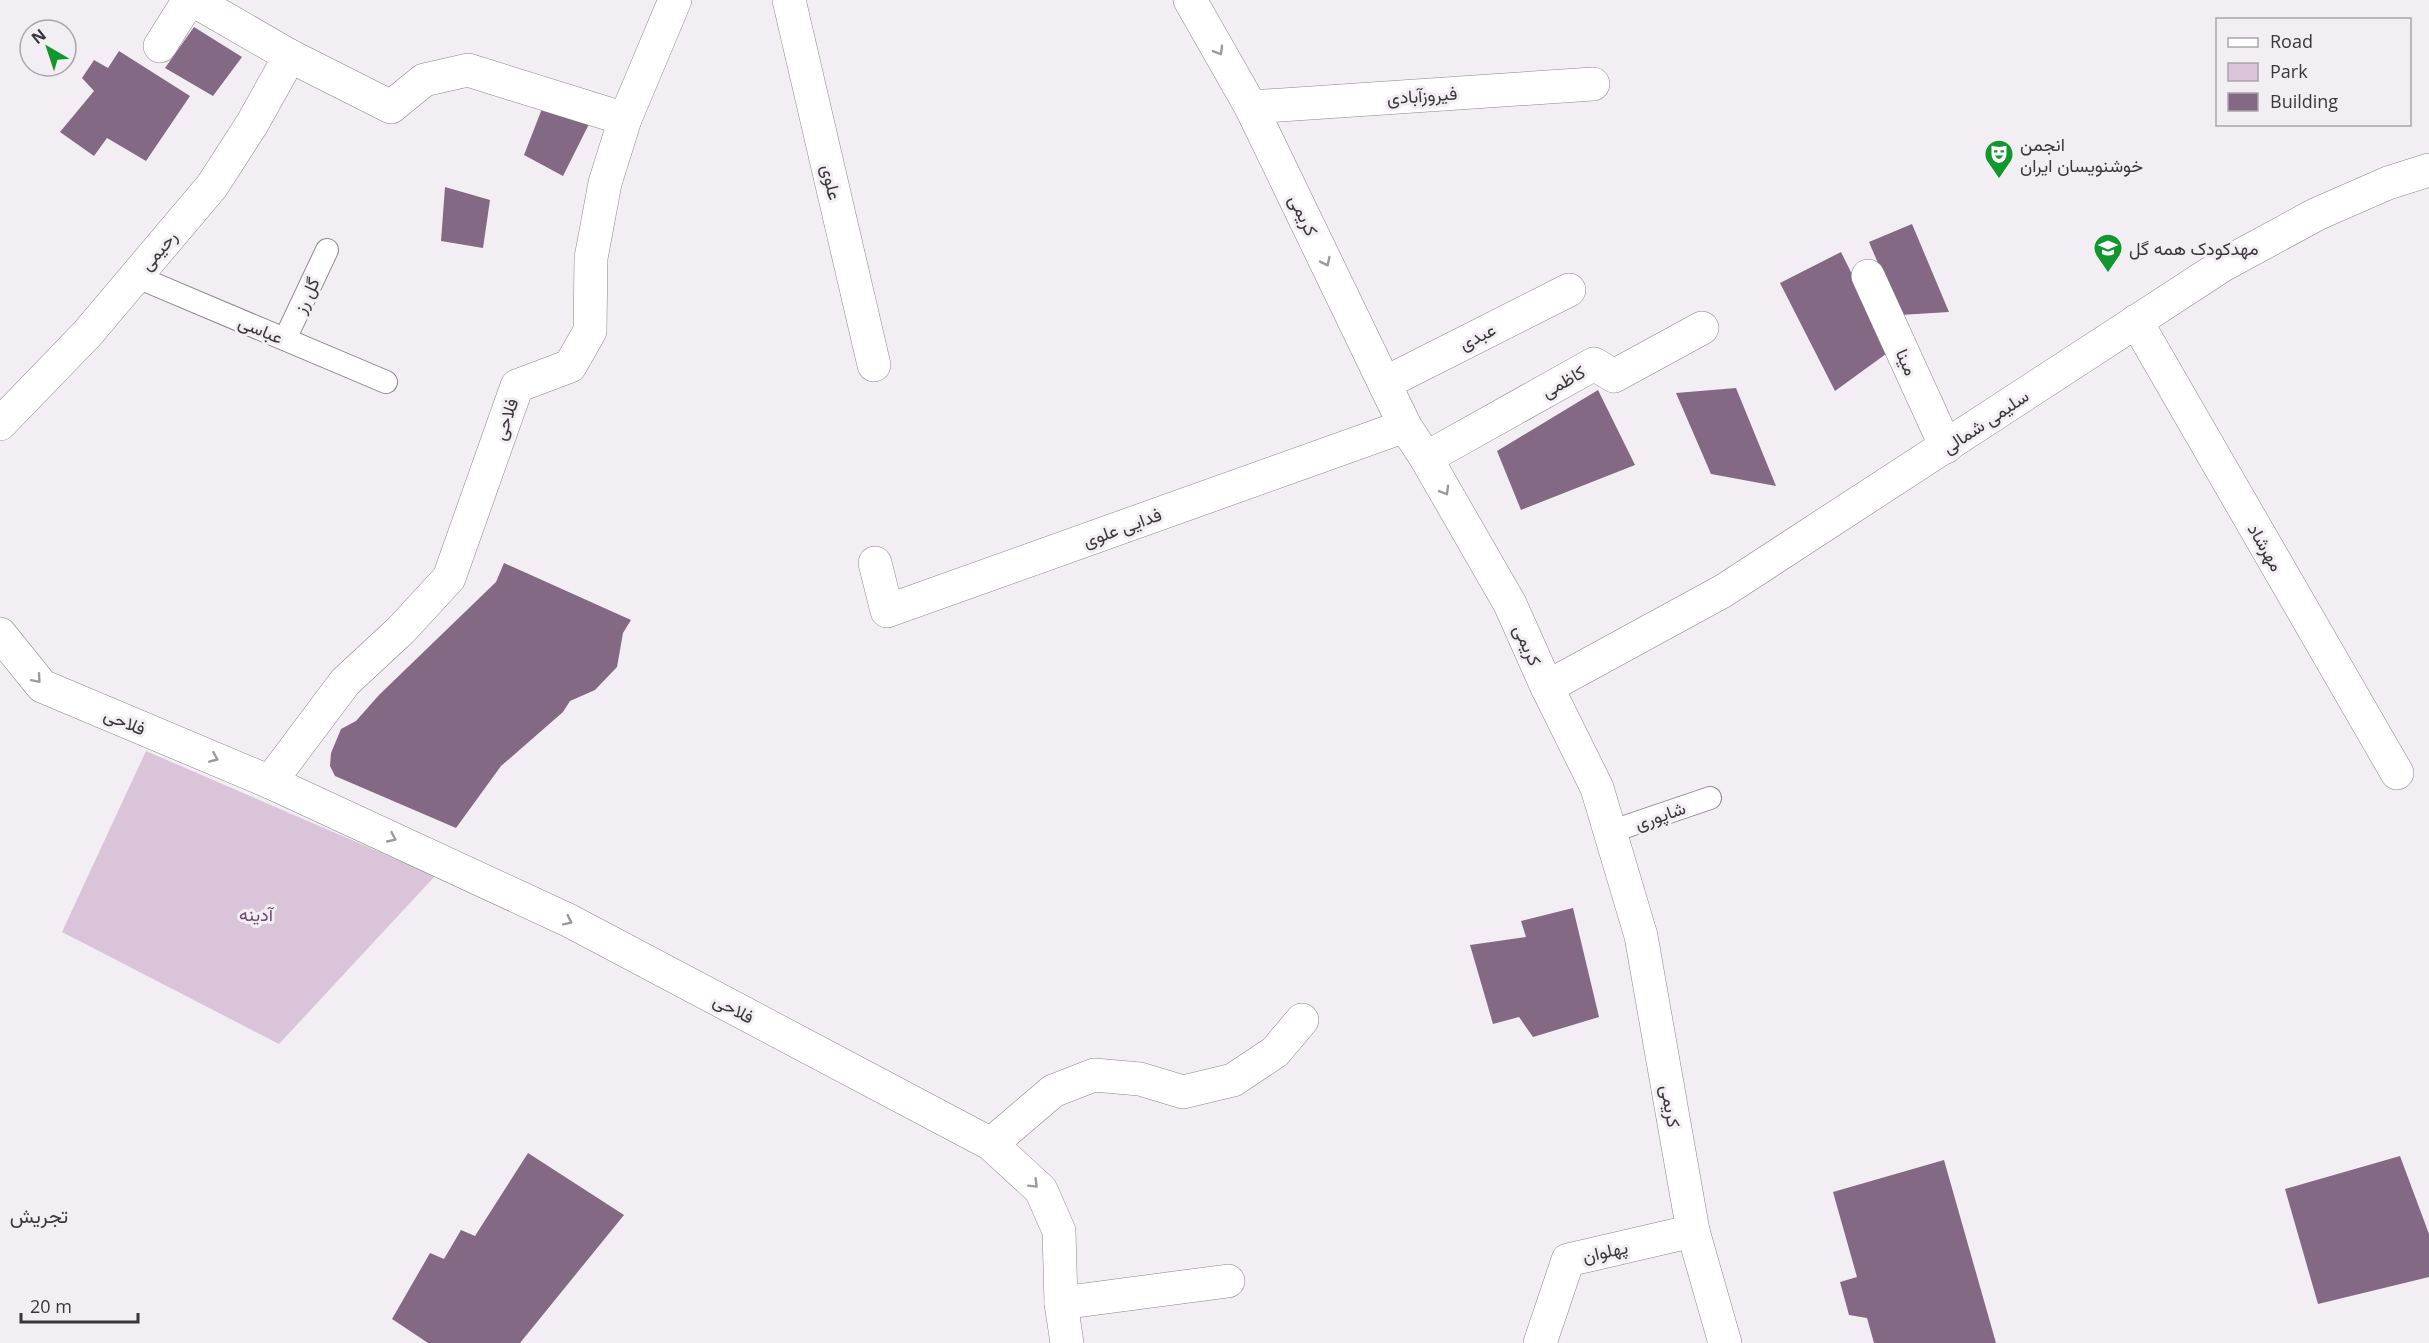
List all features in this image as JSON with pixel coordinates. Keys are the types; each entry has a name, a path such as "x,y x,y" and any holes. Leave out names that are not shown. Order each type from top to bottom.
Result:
{"street":[{"path":"160,46 189,0"},
{"path":"193,0 290,56 391,107 424,80 468,70 625,119"},
{"name":"فلاحی","path":"270,782 345,682 401,630 449,579 516,386 570,366 590,331 591,258 605,183 625,119 675,0"},
{"name":"علوی","path":"789,0 874,365"},
{"name":"کریمی","path":"1190,0 1251,106 1405,426 1426,458 1510,604 1547,687 1597,788 1641,936 1693,1231 1725,1343"},
{"name":"رحیمی","path":"0,424 87,334 212,186 252,124 290,56"},
{"name":"فیروزآبادی","path":"1251,106 1593,84"},
{"name":"سلیمی شمالی","path":"1547,687 1723,591 2223,265 2317,214 2388,183 2429,170"},
{"name":"مینا","path":"1868,276 1946,447"},
{"name":"عبدی","path":"1385,382 1569,290"},
{"name":"مهرشاد","path":"2136,321 2397,773"},
{"name":"کاظمی","path":"1426,458 1594,364 1614,376 1702,328"},
{"name":"فدایی علوی","path":"875,563 887,611 1405,426"},
{"name":"فلاحی","path":"0,634 42,686 270,782 568,920 992,1144 1041,1190 1059,1231 1061,1303 1067,1343"},
{"path":"992,1144 1053,1091 1094,1075 1140,1079 1183,1092 1233,1080 1275,1052 1302,1020"},
{"name":"پهلوان","path":"1540,1343 1568,1260 1693,1231"},
{"path":"1061,1303 1228,1281"}],"lane":[{"name":"گل رز","path":"285,339 327,250"},
{"name":"عباسی","path":"135,276 386,382"},
{"name":"شاپوری","path":"1610,832 1710,798"}],"green space":[{"name":"آدینه","path":"146,751 435,876 279,1044 62,932"}],"building":[{"path":"194,27 242,57 213,96 165,68"},
{"path":"119,51 190,96 146,161 107,138 94,156 60,132 94,91 82,78 94,60 108,68"},
{"path":"545,101 590,122 563,176 524,155"},
{"path":"445,187 490,200 483,248 441,241"},
{"path":"1912,224 1949,312 1900,315 1869,242"},
{"path":"1841,252 1890,351 1835,391 1780,283"},
{"path":"1736,388 1776,486 1711,474 1676,393"},
{"path":"1598,390 1635,465 1521,510 1497,451"},
{"path":"504,563 631,620 623,633 617,667 595,690 570,701 563,712 501,766 456,828 335,776 330,766 331,753 341,729 356,721 379,695 496,582"},
{"path":"1573,908 1599,1017 1533,1037 1519,1017 1493,1024 1470,945 1526,937 1521,921"},
{"path":"528,1153 624,1215 520,1343 428,1343 392,1319 430,1253 444,1259 461,1230 475,1236"},
{"path":"2400,1156 2429,1234 2429,1277 2318,1304 2285,1189"},
{"path":"1944,1160 1996,1343 1874,1343 1867,1318 1849,1315 1840,1282 1857,1277 1833,1192"}],"place":[{"name":"انجمن خوشنویسان ایران","path":"1999,180"},
{"name":"مهدکودک همه گل","path":"2108,274"}],"district":[{"name":"تجریش","path":"39,1215"}]}
